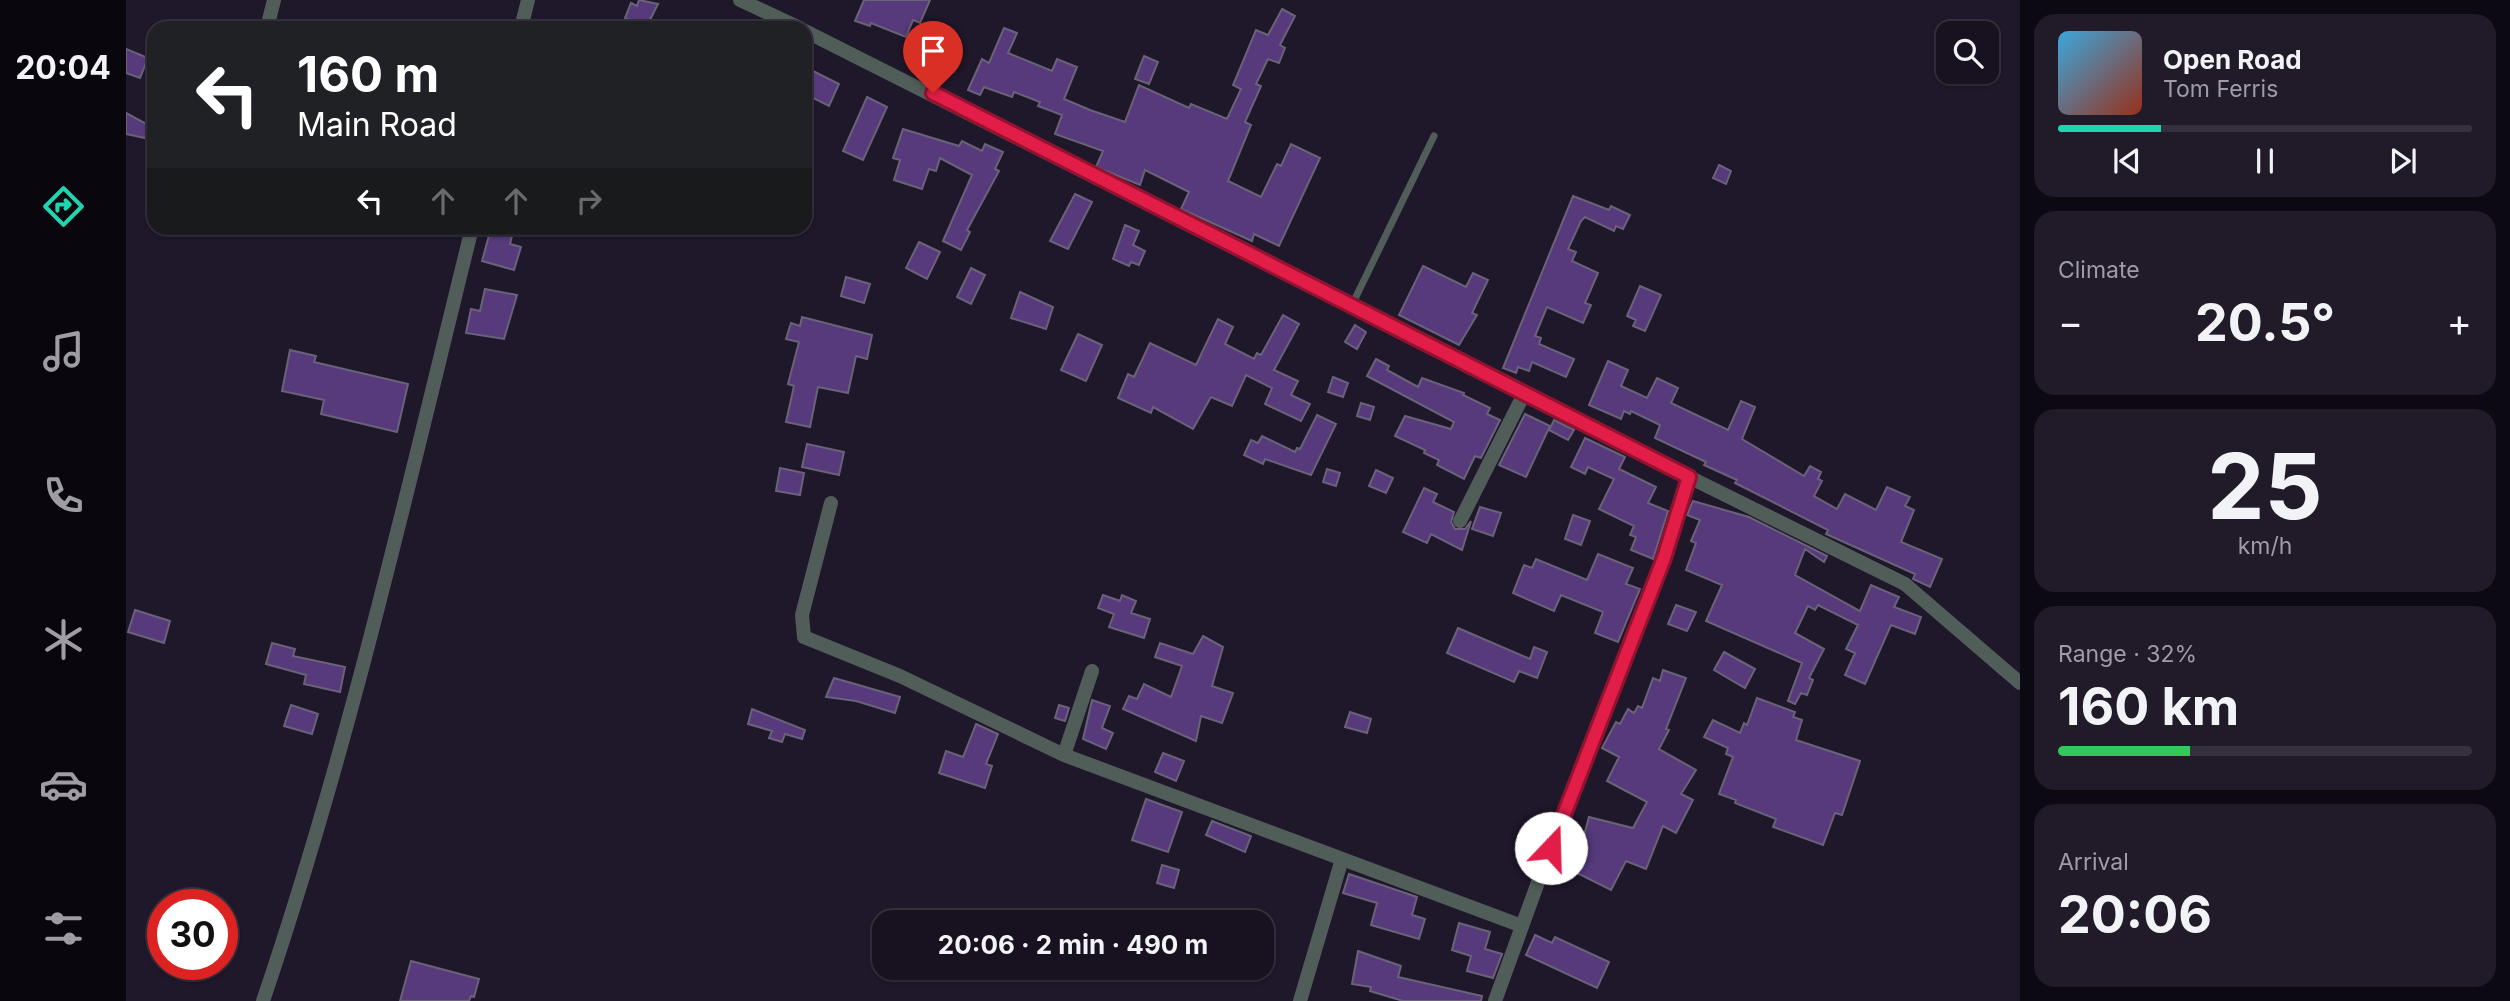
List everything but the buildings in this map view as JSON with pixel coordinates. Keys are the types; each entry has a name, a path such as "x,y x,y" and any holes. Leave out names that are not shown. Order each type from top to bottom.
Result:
{"street":[{"path":"269,21 274,0"},
{"path":"524,21 528,0"},
{"path":"740,0 785,21"},
{"path":"812,35 1351,308 1905,584 2019,681"},
{"path":"263,1001 298,898 356,688 470,235"},
{"path":"1460,521 1524,394"},
{"path":"1495,1001 1664,558 1689,477"},
{"path":"831,503 802,615 804,637 900,676 1064,755 1522,926"},
{"path":"1064,755 1092,671"},
{"path":"1300,1001 1342,859"}],"lane":[{"path":"1351,308 1434,136"}],"route":[{"path":"933,93 1351,308 1689,477 1664,558 1551,848"}]}
